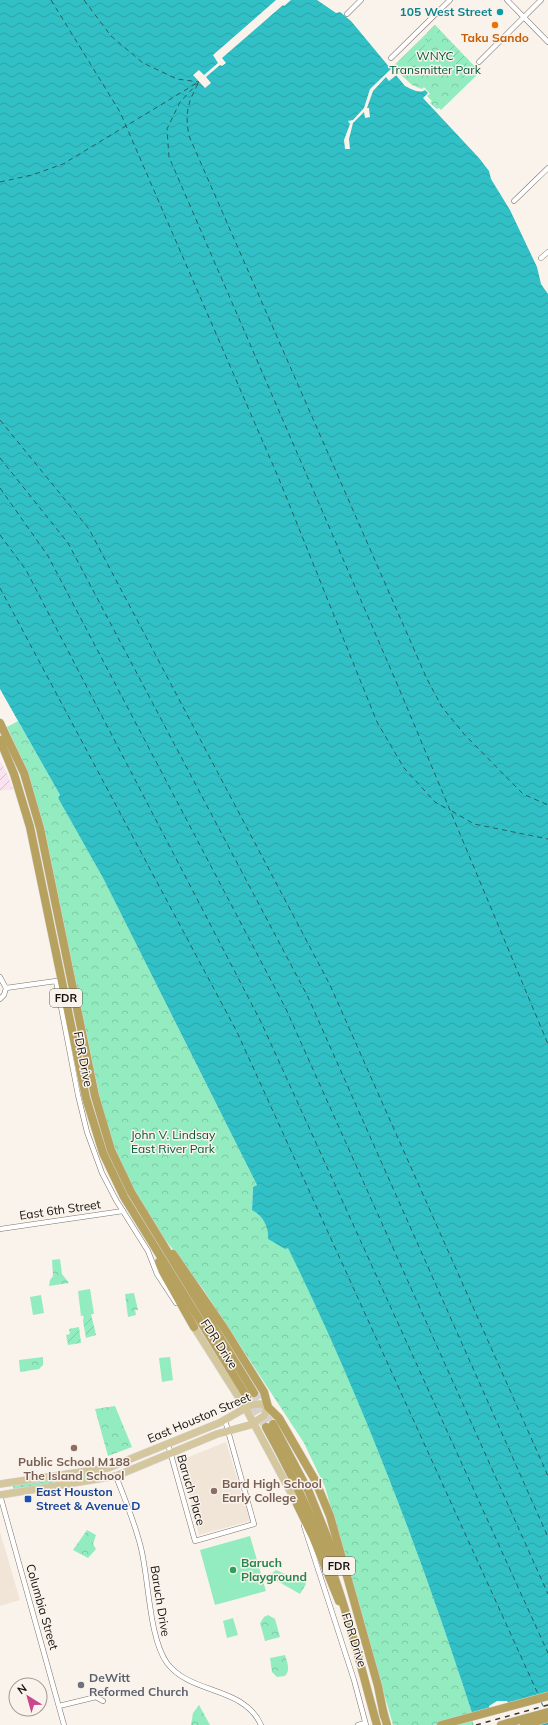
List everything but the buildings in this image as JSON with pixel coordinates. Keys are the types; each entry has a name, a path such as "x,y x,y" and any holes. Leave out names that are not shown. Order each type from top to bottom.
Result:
{"highway":[{"name":"FDR Drive","path":"0,723 24,773 40,828 101,1119 121,1172 251,1395 154,1246 119,1188 96,1135 86,1098 35,846 17,782 0,740"},
{"path":"151,1225 188,1274 264,1392 268,1407 279,1418 304,1459 327,1507 378,1686 384,1716"},
{"path":"154,1246 163,1272 194,1327"},
{"name":"FDR Drive","path":"377,1725 347,1616 331,1567 310,1514 269,1425 306,1487 336,1557 387,1725"},
{"path":"297,1504 313,1537 333,1590 347,1616"},
{"path":"367,1724 368,1693"},
{"path":"441,1725 548,1696"},
{"path":"460,1725 548,1701"},
{"path":"501,1725 548,1712"},
{"path":"524,1725 548,1718"}],"main road":[{"name":"FDR Drive","path":"194,1327 246,1409 297,1504"},
{"name":"East Houston Street","path":"0,1484 108,1468 225,1420 257,1404 268,1407 264,1416 254,1423 229,1431 116,1476 0,1495"}],"street":[{"path":"347,14 361,0"},
{"path":"391,58 450,0"},
{"path":"507,0 548,42"},
{"path":"479,62 541,0"},
{"path":"514,201 548,168"},
{"path":"540,258 548,252"},
{"path":"0,977 6,988 4,995 0,999"},
{"name":"FDR Drive","path":"6,988 56,981 78,1095 87,1132 102,1173 123,1211 148,1251 157,1274 194,1327"},
{"name":"East 6th Street","path":"0,1229 123,1211"},
{"path":"225,1420 229,1431"},
{"name":"Baruch Place","path":"168,1444 196,1541 254,1524 229,1431"},
{"name":"Baruch Drive","path":"116,1476 142,1549 155,1637 162,1654 173,1670 186,1680 228,1695 248,1707 257,1715 261,1725"},
{"name":"Columbia Street","path":"0,1495 64,1725"},
{"name":"FDR Drive","path":"297,1504 367,1724"},
{"path":"59,1706 96,1697 103,1701"},
{"path":"358,1725 367,1724"}],"shaded area":[{"path":"0,761 6,771 13,789 0,791"},
{"name":"Bard High School Early College","path":"226,1442 250,1521 199,1535 181,1460"},
{"path":"0,1532 20,1600 0,1606"}],"green space":[{"name":"WNYC Transmitter Park","path":"435,25 480,72 441,110 439,108 437,109 430,103 432,101 427,96 430,94 424,87 422,89 412,85 399,73 389,81 370,89"},
{"path":"435,25 467,59 465,61 476,72 464,82 458,66 451,58 449,59 444,51 450,47 446,37 439,32 436,32 431,36 432,43 429,43 427,33"},
{"path":"425,36 425,46 419,54 415,58 401,65 399,61"},
{"name":"John V. Lindsay East River Park","path":"18,721 60,795 58,798 103,878 257,1185 253,1187 252,1209 264,1222 268,1239 285,1249 288,1247 342,1363 391,1483 435,1603 476,1725 393,1725 325,1487 304,1443 203,1289 161,1234 122,1169 111,1141 102,1109 44,827 27,770 7,727"},
{"path":"60,1259 62,1274 69,1283 49,1286 50,1280 53,1276 52,1260"},
{"path":"90,1289 94,1314 81,1316 78,1291"},
{"path":"134,1293 138,1310 135,1310 136,1315 128,1317 125,1294"},
{"path":"41,1295 44,1313 33,1315 30,1297"},
{"path":"91,1314 96,1335 86,1338 83,1321 84,1315"},
{"path":"79,1327 81,1343 68,1345 66,1335 70,1334 69,1329"},
{"path":"43,1357 43,1365 39,1369 20,1372 19,1360"},
{"path":"170,1357 173,1380 162,1382 159,1358"},
{"path":"115,1406 132,1447 108,1456 95,1409"},
{"path":"115,1409 119,1420 101,1425 98,1412 106,1410 107,1413"},
{"path":"104,1471 105,1475 13,1489 13,1486 41,1480"},
{"path":"87,1530 96,1535 93,1544 96,1549 88,1558 73,1550"},
{"name":"Baruch Playground","path":"250,1536 266,1591 215,1605 200,1550"},
{"path":"276,1570 294,1578 304,1580 306,1584 300,1594 272,1578 271,1574"},
{"path":"268,1615 275,1619 280,1637 265,1641 260,1623 264,1617"},
{"path":"233,1618 238,1635 227,1638 223,1621"},
{"path":"285,1655 288,1666 287,1674 285,1676 277,1677 272,1672 270,1658"},
{"path":"199,1705 210,1725 191,1725 193,1713"}],"water":[{"path":"0,0 317,0 336,13 340,12 351,21 405,86 412,90 425,90 428,93 423,98 479,158 489,171 491,179 510,210 537,267 541,284 548,294 548,1725 476,1725 435,1604 391,1483 342,1364 315,1305 288,1248 285,1249 268,1239 266,1226 262,1218 252,1210 253,1187 257,1185 103,878 58,798 60,795 0,689"}],"pier":[{"path":"276,0 291,0 284,6 283,5 222,58 226,63 222,66 220,65 206,77 211,83 205,88 193,75 199,70 204,75 218,63 213,55"},
{"path":"392,68 398,74 389,81 386,77 373,91 367,108 369,108 370,117 365,118 364,112 353,123 349,139 350,149 345,149 344,140 350,124 348,121 353,120 364,108 370,89"},
{"path":"548,1692 548,1722 537,1725 474,1725 470,1714 489,1709 489,1706 497,1701 507,1701 508,1703"}],"ferry route":[{"path":"51,0 120,112 279,479 377,722 404,768 435,802 449,810"},
{"path":"84,0 111,36 143,63 177,79 199,82"},
{"path":"199,82 180,102 167,129 169,157 398,686 548,1044"},
{"path":"0,182 32,175 63,164 197,83"},
{"path":"198,84 189,103 187,115 189,136 427,679 442,707 464,734 523,794 548,805"},
{"path":"0,420 89,529 330,985 548,1476"},
{"path":"0,458 68,543 308,997 548,1537"},
{"path":"0,488 48,556 286,1009 548,1594"},
{"path":"0,535 26,570 261,1022 548,1653"},
{"path":"0,588 237,1032 538,1694"},
{"path":"452,811 474,824 548,839"},
{"path":"541,1701 544,1709"}],"tunnel":[{"path":"254,1393 273,1424"},
{"path":"247,1397 266,1427"}],"railway":[{"path":"476,1725 548,1705"}],"place":[{"name":"105 West Street","path":"500,12"},
{"name":"Taku Sando","path":"495,25"},
{"name":"Public School M188 The Island School","path":"74,1448"},
{"name":"Bard High School Early College","path":"214,1491"},
{"name":"East Houston Street & Avenue D","path":"28,1499"},
{"name":"Baruch Playground","path":"233,1570"},
{"name":"DeWitt Reformed Church","path":"81,1685"}]}
